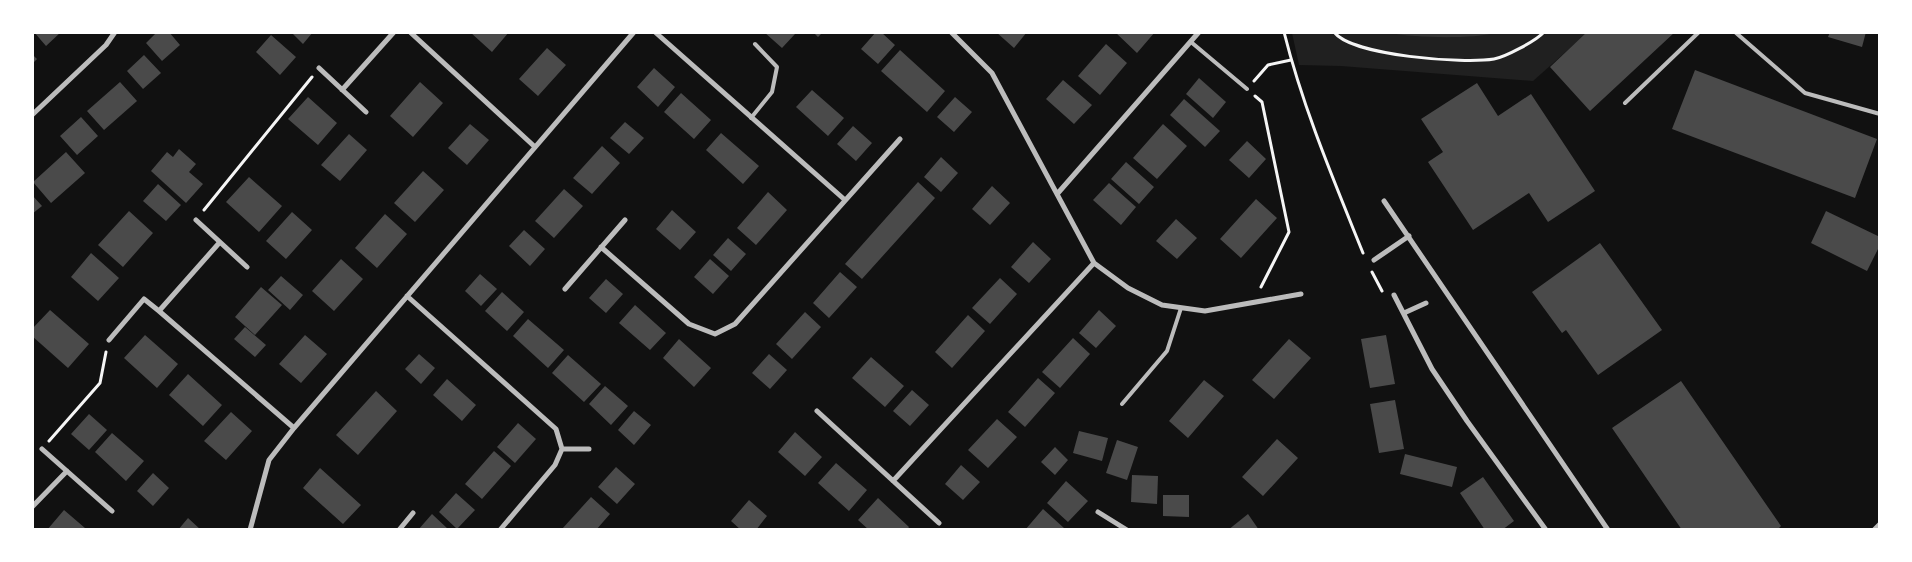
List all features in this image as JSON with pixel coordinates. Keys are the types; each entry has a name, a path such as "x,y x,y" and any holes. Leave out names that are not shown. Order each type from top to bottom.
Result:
{"street":[{"path":"32,115 106,45 115,32"},
{"path":"342,90 394,32"},
{"path":"410,32 535,147"},
{"path":"250,530 269,460 294,428 634,32"},
{"path":"655,32 845,200"},
{"path":"951,32 992,73 1094,263 1128,288 1162,306 1205,311 1301,294"},
{"path":"1058,193 1199,32"},
{"path":"319,68 366,112"},
{"path":"601,247 690,324 715,334 735,324 900,139"},
{"path":"1384,201 1608,530"},
{"path":"196,220 247,266"},
{"path":"564,289 625,220"},
{"path":"1374,260 1409,236"},
{"path":"159,311 220,242"},
{"path":"893,481 1094,263"},
{"path":"1394,295 1432,369 1546,530"},
{"path":"407,296 556,429 562,449 555,465 500,530"},
{"path":"109,340 144,299 294,428"},
{"path":"1404,313 1426,303"},
{"path":"817,412 939,523"},
{"path":"42,449 112,511"},
{"path":"562,449 589,449"},
{"path":"32,507 66,471"},
{"path":"399,530 413,512"},
{"path":"1098,512 1127,530"},
{"path":"1874,530 1880,524"}],"lane":[{"path":"1625,103 1699,32"},
{"path":"1735,32 1805,93 1880,114"},
{"path":"1191,42 1247,89"},
{"path":"751,118 772,92 777,67 755,44"},
{"path":"1122,404 1167,351 1180,308"}],"path":[{"path":"1284,32 1291,60 1328,166 1364,255"},
{"path":"1334,32 1336,36 1357,46 1437,60 1495,59 1537,39 1544,32"},
{"path":"1254,302 1289,232 1262,102 1247,89 1268,65 1291,60"},
{"path":"196,220 319,68"},
{"path":"1368,264 1384,296 1394,295"},
{"path":"42,449 100,383 109,340"}],"shaded area":[{"path":"1495,32 1485,35 1443,37 1391,33"},
{"path":"1292,33 1587,33 1533,81 1341,66 1299,65"}],"building":[{"path":"34,32 61,32 46,46"},
{"path":"157,32 169,32 180,45 162,61 146,43"},
{"path":"291,32 313,32 303,44"},
{"path":"470,32 509,32 492,52"},
{"path":"764,32 794,32 795,34 782,48"},
{"path":"813,32 823,32 818,37"},
{"path":"876,32 881,32 895,45 878,64 861,49"},
{"path":"996,32 1027,32 1014,48"},
{"path":"1115,32 1155,32 1137,53"},
{"path":"1587,32 1675,32 1590,111 1550,67"},
{"path":"1830,32 1866,32 1862,47 1828,37"},
{"path":"271,35 296,57 280,75 256,52"},
{"path":"1106,44 1127,63 1100,95 1078,76"},
{"path":"547,48 566,65 538,96 519,79"},
{"path":"900,50 945,91 927,112 881,71"},
{"path":"32,54 37,59 32,64"},
{"path":"144,55 161,73 143,89 127,71"},
{"path":"654,68 675,87 658,107 637,87"},
{"path":"1695,70 1877,139 1855,198 1672,129"},
{"path":"1199,78 1226,102 1213,118 1186,94"},
{"path":"1063,80 1092,105 1074,124 1046,99"},
{"path":"120,82 137,101 104,130 87,111"},
{"path":"420,82 443,103 413,137 390,116"},
{"path":"1477,83 1498,116 1531,94 1595,191 1548,222 1529,193 1473,230 1428,162 1443,152 1421,119"},
{"path":"812,90 844,118 828,136 796,107"},
{"path":"681,93 711,120 694,139 664,112"},
{"path":"308,97 337,123 318,145 288,119"},
{"path":"955,97 972,112 954,132 937,117"},
{"path":"1184,99 1220,131 1205,147 1170,115"},
{"path":"81,117 98,136 77,155 60,136"},
{"path":"625,122 644,138 629,154 610,138"},
{"path":"470,124 489,140 467,165 448,148"},
{"path":"1163,124 1187,146 1157,179 1133,158"},
{"path":"853,126 872,143 856,161 837,144"},
{"path":"721,133 759,166 743,184 706,150"},
{"path":"349,134 367,150 340,181 321,165"},
{"path":"1247,141 1266,159 1249,178 1229,160"},
{"path":"602,146 620,163 592,194 573,178"},
{"path":"179,149 196,164 189,172 203,184 186,203 151,171 167,152 173,157"},
{"path":"66,152 85,173 51,203 33,182"},
{"path":"941,157 958,173 941,192 924,177"},
{"path":"1126,162 1154,187 1139,204 1111,179"},
{"path":"423,171 444,190 415,222 394,203"},
{"path":"249,177 282,206 259,232 226,202"},
{"path":"918,182 935,198 862,279 845,264"},
{"path":"1109,183 1136,207 1121,225 1093,200"},
{"path":"158,184 181,205 166,221 143,201"},
{"path":"992,186 1010,203 990,225 972,209"},
{"path":"564,189 583,206 554,238 535,221"},
{"path":"768,192 787,210 756,245 737,228"},
{"path":"32,195 42,206 32,214"},
{"path":"1256,199 1277,218 1241,258 1220,239"},
{"path":"672,210 696,232 680,250 656,229"},
{"path":"129,211 153,233 123,267 98,245"},
{"path":"1826,211 1880,237 1880,245 1867,271 1811,243"},
{"path":"292,212 312,230 286,259 266,241"},
{"path":"385,214 407,234 377,268 355,248"},
{"path":"1176,219 1197,238 1177,259 1156,241"},
{"path":"524,230 545,249 530,266 509,246"},
{"path":"728,238 746,254 731,271 713,255"},
{"path":"1033,242 1051,259 1029,283 1011,267"},
{"path":"1600,243 1662,330 1598,375 1566,330 1562,333 1532,292"},
{"path":"91,253 119,278 98,301 71,277"},
{"path":"341,259 363,279 334,311 312,291"},
{"path":"710,259 729,276 713,294 694,277"},
{"path":"840,272 857,287 829,318 813,303"},
{"path":"480,274 497,289 481,306 465,291"},
{"path":"281,276 303,295 290,310 268,290"},
{"path":"1000,278 1017,294 990,324 972,308"},
{"path":"606,279 623,294 606,313 589,298"},
{"path":"261,287 282,305 255,335 235,317"},
{"path":"502,292 524,312 507,331 485,311"},
{"path":"635,305 666,333 650,350 619,323"},
{"path":"50,310 89,344 68,368 32,336 32,329"},
{"path":"1099,310 1116,326 1096,348 1079,333"},
{"path":"805,312 821,327 792,359 776,344"},
{"path":"968,315 985,331 952,368 935,352"},
{"path":"528,319 564,350 548,368 513,336"},
{"path":"245,327 266,345 255,357 234,339"},
{"path":"145,335 178,364 157,388 124,358"},
{"path":"305,335 327,354 301,383 279,364"},
{"path":"1386,335 1395,384 1370,388 1361,339"},
{"path":"1073,338 1090,354 1060,388 1042,372"},
{"path":"679,339 711,368 694,387 663,358"},
{"path":"1289,339 1311,358 1274,399 1252,380"},
{"path":"419,354 435,368 421,384 405,369"},
{"path":"769,354 787,370 770,389 752,373"},
{"path":"568,355 601,384 584,402 552,373"},
{"path":"871,357 904,386 885,407 852,378"},
{"path":"188,374 222,405 203,426 169,395"},
{"path":"1038,378 1055,393 1025,427 1008,412"},
{"path":"447,379 476,405 462,421 433,395"},
{"path":"1204,380 1224,396 1188,438 1169,421"},
{"path":"1681,381 1781,526 1777,530 1682,530 1612,428"},
{"path":"605,386 628,406 611,425 589,404"},
{"path":"912,390 929,405 910,426 893,411"},
{"path":"376,391 397,411 358,455 336,435"},
{"path":"1395,400 1404,449 1379,453 1370,404"},
{"path":"634,411 651,425 634,445 618,430"},
{"path":"231,412 252,431 226,460 204,441"},
{"path":"89,414 107,430 89,450 71,434"},
{"path":"997,419 1017,437 988,468 968,450"},
{"path":"518,423 536,439 515,463 497,447"},
{"path":"1079,431 1108,438 1102,461 1073,453"},
{"path":"795,432 822,457 805,476 778,452"},
{"path":"112,433 144,461 126,481 95,452"},
{"path":"1277,439 1298,458 1263,496 1242,477"},
{"path":"1117,440 1138,447 1127,480 1106,473"},
{"path":"1055,447 1068,460 1055,475 1041,462"},
{"path":"494,451 511,466 482,499 465,484"},
{"path":"1405,454 1457,467 1452,487 1400,474"},
{"path":"836,463 867,490 849,511 818,483"},
{"path":"961,465 980,482 963,500 945,484"},
{"path":"616,467 635,484 617,504 598,487"},
{"path":"320,468 361,505 343,524 303,488"},
{"path":"153,473 169,488 153,506 137,491"},
{"path":"1132,475 1158,476 1157,504 1131,502"},
{"path":"1483,477 1514,521 1502,530 1485,530 1460,493"},
{"path":"1066,481 1088,501 1068,522 1047,503"},
{"path":"456,493 475,510 457,529 439,512"},
{"path":"1163,495 1189,495 1189,517 1163,516"},
{"path":"591,497 610,514 596,530 563,530 562,529"},
{"path":"878,498 909,527 907,530 869,530 858,520"},
{"path":"749,500 767,516 756,530 741,530 731,521"},
{"path":"1043,509 1064,528 1063,530 1025,530"},
{"path":"64,510 85,528 84,530 47,530"},
{"path":"432,514 449,530 418,530"},
{"path":"1248,514 1259,530 1228,530"},
{"path":"188,518 201,530 178,530"}]}
